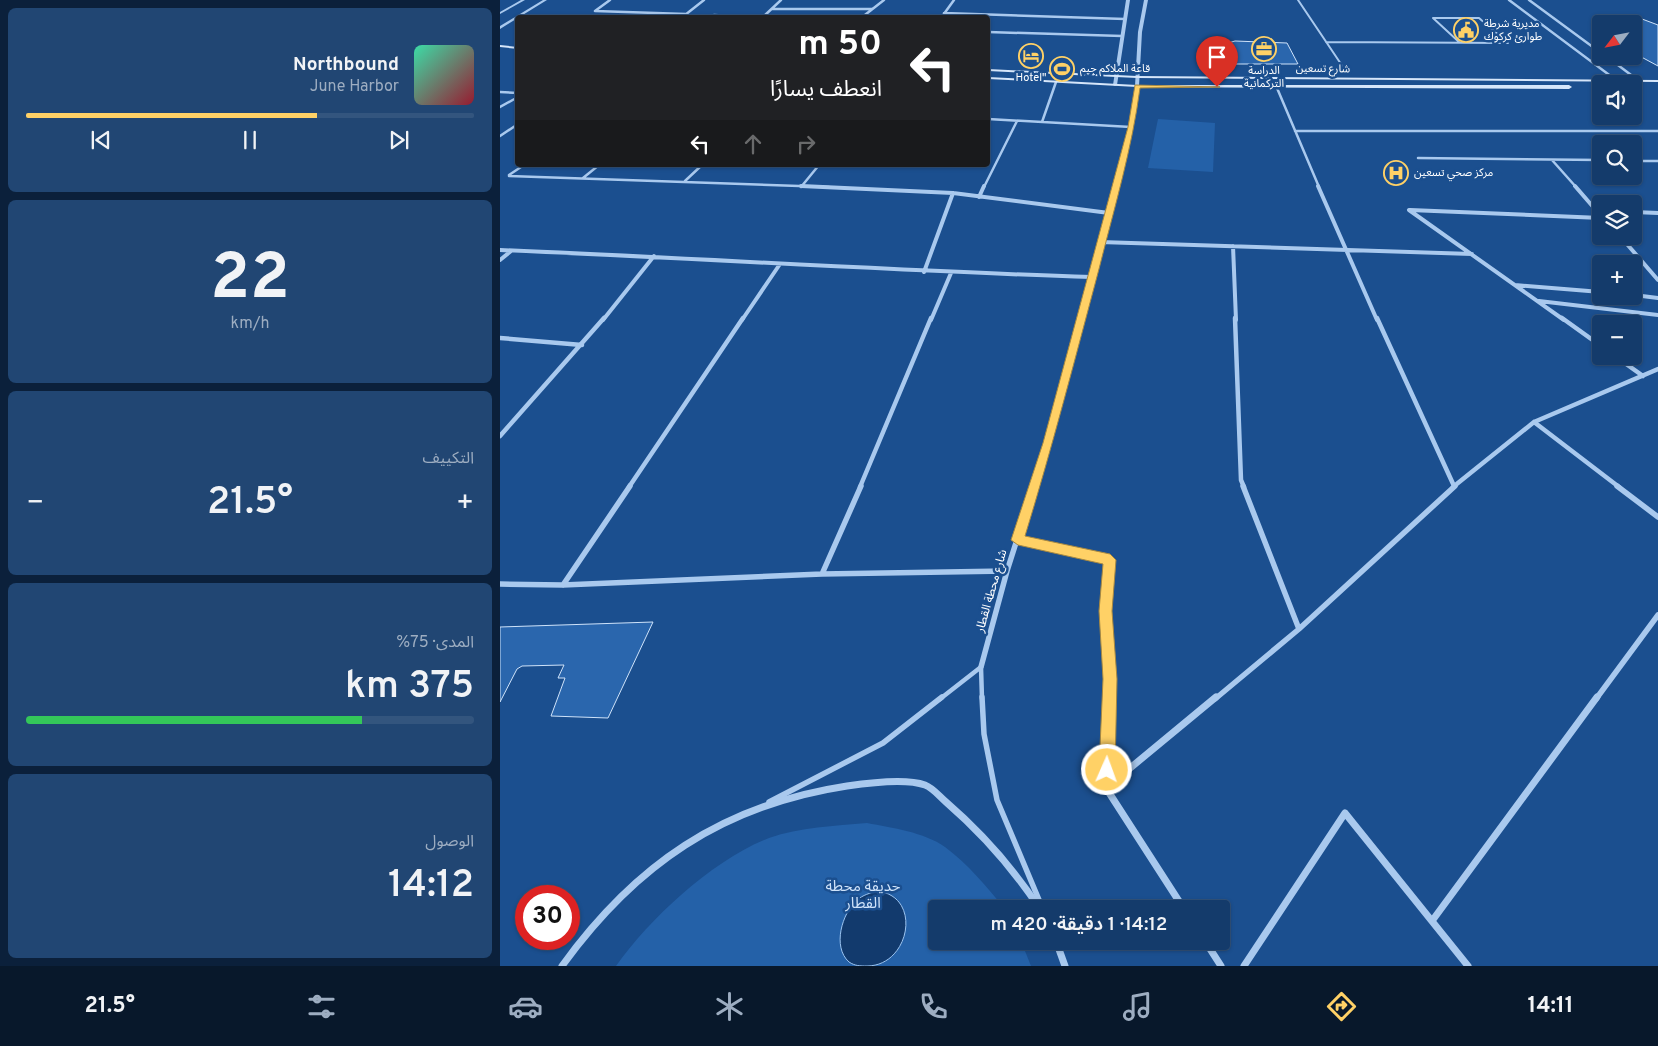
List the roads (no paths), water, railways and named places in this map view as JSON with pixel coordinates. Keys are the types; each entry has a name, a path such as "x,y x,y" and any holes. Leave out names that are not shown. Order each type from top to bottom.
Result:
{"main road":[{"path":"500,46 515,48"},
{"path":"500,51 515,52"},
{"name":"شارع تسعين","path":"990,70 1138,78 1592,80"},
{"name":"شارع تسعين","path":"990,78 1137,86 1277,88 1592,87"},
{"name":"شارع تسعين","path":"1642,81 1658,81"},
{"path":"1642,86 1658,87"}],"street":[{"path":"500,11 506,10 523,0"},
{"path":"521,15 545,0"},
{"path":"610,0 595,11 686,14 704,0"},
{"path":"766,15 781,0"},
{"path":"865,15 884,0"},
{"path":"944,13 954,0"},
{"path":"1115,85 1128,0"},
{"path":"1137,86 1140,32 1146,0"},
{"path":"1509,0 1609,75"},
{"path":"1529,0 1592,46"},
{"path":"772,9 872,9"},
{"path":"944,13 1125,19"},
{"path":"500,28 515,19"},
{"path":"990,32 1122,36"},
{"path":"1618,65 1631,75"},
{"path":"1042,122 1056,82"},
{"name":"شارع محطة القطار","path":"981,667 1007,572 1048,443 1131,127 1137,86"},
{"path":"1277,88 1345,250 1454,486"},
{"path":"500,92 515,93"},
{"path":"500,107 515,99"},
{"path":"990,119 1131,127"},
{"path":"979,197 1017,121"},
{"path":"500,136 515,126"},
{"path":"1294,131 1658,131"},
{"path":"1418,158 1592,160"},
{"path":"1552,160 1592,203"},
{"path":"1642,161 1658,161"},
{"path":"521,167 509,176 686,181 953,193 1109,213"},
{"path":"583,178 597,167"},
{"path":"686,181 700,167"},
{"path":"801,187 817,167"},
{"path":"924,272 953,193"},
{"path":"1592,217 1410,210 1592,340"},
{"path":"1642,212 1658,213"},
{"path":"1100,242 1472,254"},
{"path":"1628,245 1658,280"},
{"path":"1233,246 1241,480 1299,628"},
{"path":"500,250 654,256 924,272 1092,277"},
{"path":"500,260 511,251"},
{"path":"500,436 582,344 654,256"},
{"path":"563,585 780,264"},
{"path":"822,574 891,418 951,273"},
{"path":"1514,285 1592,291"},
{"path":"1642,296 1658,298"},
{"path":"1538,301 1658,315"},
{"path":"500,338 582,344"},
{"path":"1628,365 1643,376"},
{"path":"1106,788 1299,628 1454,486 1534,422 1658,369"},
{"path":"1534,422 1658,517"},
{"path":"1018,540 1110,560 1106,611 1110,679 1106,788 1178,900"},
{"path":"500,584 563,585 822,574 1007,572"},
{"path":"1432,921 1658,614"},
{"path":"562,966 614,901 661,861 715,826 766,804 825,787 880,782 925,785 975,824 1018,874 1035,900"},
{"path":"1244,966 1345,813 1468,966"},
{"path":"1059,950 1065,966"},
{"path":"1211,950 1221,966"}],"lane":[{"path":"1298,0 1343,67"},
{"path":"1326,42 1508,43 1479,18 1433,18 1459,42"},
{"path":"766,804 883,742 981,667"},
{"path":"981,667 984,734 997,800 1037,900"}],"place":[{"name":"مديرية شرطة طوارئ كركوك","path":"1466,30"},
{"name":"الدراسة التركمانية","path":"1264,49"},
{"name":"Hotel\"","path":"1031,56"},
{"name":"قاعة الملاكم جيم","path":"1062,69"},
{"name":"مركز صحي تسعين","path":"1396,173"}],"park label":[{"name":"حديقة محطة القطار","path":"863,896"}]}
